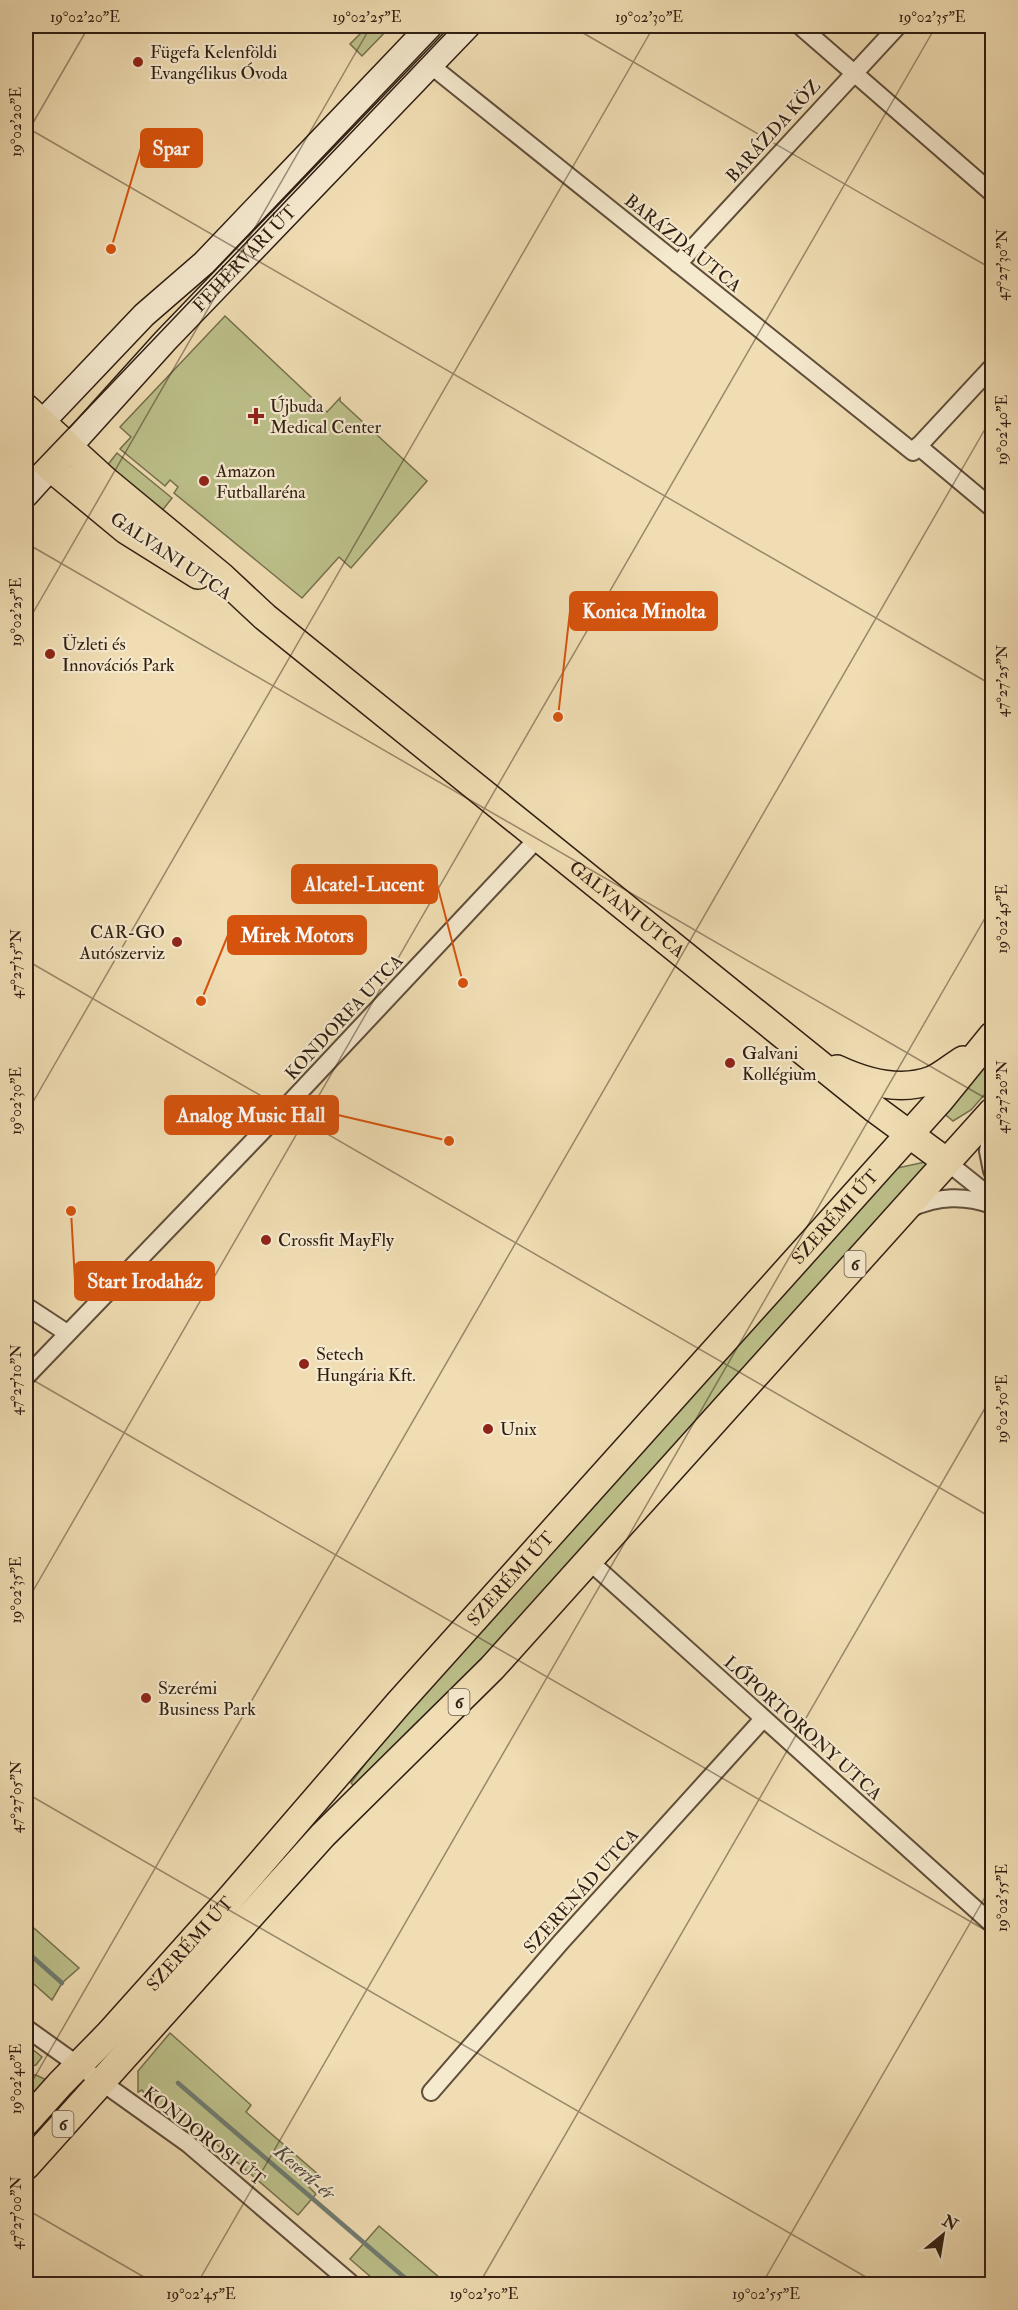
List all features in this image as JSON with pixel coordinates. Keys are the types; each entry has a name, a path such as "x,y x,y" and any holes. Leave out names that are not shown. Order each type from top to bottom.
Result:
{"main road":[{"name":"GALVANI UTCA","path":"30,428 70,448 265,617 908,1135 947,1162"},
{"name":"GALVANI UTCA","path":"30,428 51,468 126,530 265,617"},
{"path":"812,1057 847,1074 898,1087 931,1080 985,1044"},
{"name":"SZERÉMI ÚT","path":"26,2122 229,1900 398,1704 940,1100 985,1044"},
{"name":"SZERÉMI ÚT","path":"26,2166 323,1835 484,1676 589,1562 993,1112"}],"street":[{"name":"FEHÉRVÁRI ÚT","path":"30,428 144,315 204,263 430,26"},
{"name":"FEHÉRVÁRI ÚT","path":"26,495 165,340 468,26"},
{"path":"801,26 993,193"},
{"name":"BARÁZDA KÖZ","path":"678,264 898,26"},
{"name":"BARÁZDA UTCA","path":"429,64 678,264 993,508"},
{"path":"915,449 993,367"},
{"name":"KONDORFA UTCA","path":"26,1377 297,1095 539,837"},
{"path":"993,1126 988,1151 993,1171"},
{"name":"GALVANI UTCA","path":"947,1162 993,1198"},
{"path":"902,1212 922,1203 943,1198 963,1197 993,1205"},
{"path":"26,1306 67,1334"},
{"name":"LŐPORTORONY UTCA","path":"589,1562 993,1924"},
{"name":"SZERENÁD UTCA","path":"431,2092 561,1942 764,1719"},
{"name":"KONDOROSI ÚT","path":"26,2028 187,2143 352,2284"}],"green space":[{"path":"368,26 391,26 362,56 350,44"},
{"path":"225,316 327,412 340,398 340,401 427,481 351,568 339,557 302,598 174,493 178,487 170,480 165,486 120,449 131,437 120,427"},
{"path":"117,453 172,498 161,512 106,467"},
{"path":"992,1054 992,1086 971,1110 953,1121 941,1111"},
{"path":"925,1162 930,1164 483,1665 356,1788 351,1783 389,1732 893,1169"},
{"path":"26,1921 79,1968 62,1983 52,2000 26,1977"},
{"path":"170,2033 251,2105 246,2112 319,2175 309,2187 316,2194 298,2215 194,2125 186,2126 149,2100 142,2090 138,2092 138,2071"},
{"path":"26,2044 42,2057 36,2065 26,2067"},
{"path":"26,2075 36,2075 49,2081 26,2108"},
{"path":"379,2226 447,2284 379,2284 350,2259"}],"waterway":[{"name":"Keserű-ér","path":"26,1951 62,1983"},
{"name":"Keserű-ér","path":"178,2083 412,2284"}],"tram line":[{"path":"26,473 453,26"}],"place":[{"name":"Fügefa Kelenföldi Evangélikus Óvoda","path":"138,62"},
{"name":"Spar","path":"111,249"},
{"name":"Újbuda Medical Center","path":"256,416"},
{"name":"Amazon Futballaréna","path":"204,481"},
{"name":"Üzleti és Innovációs Park","path":"50,654"},
{"name":"Konica Minolta","path":"558,717"},
{"name":"CAR-GO Autószerviz","path":"177,942"},
{"name":"Alcatel-Lucent","path":"463,983"},
{"name":"Mirek Motors","path":"201,1001"},
{"name":"Galvani Kollégium","path":"730,1063"},
{"name":"Analog Music Hall","path":"449,1141"},
{"name":"Start Irodaház","path":"71,1211"},
{"name":"Crossfit MayFly","path":"266,1240"},
{"name":"Setech Hungária Kft.","path":"304,1364"},
{"name":"Unix","path":"488,1429"},
{"name":"Szerémi Business Park","path":"146,1698"}]}
